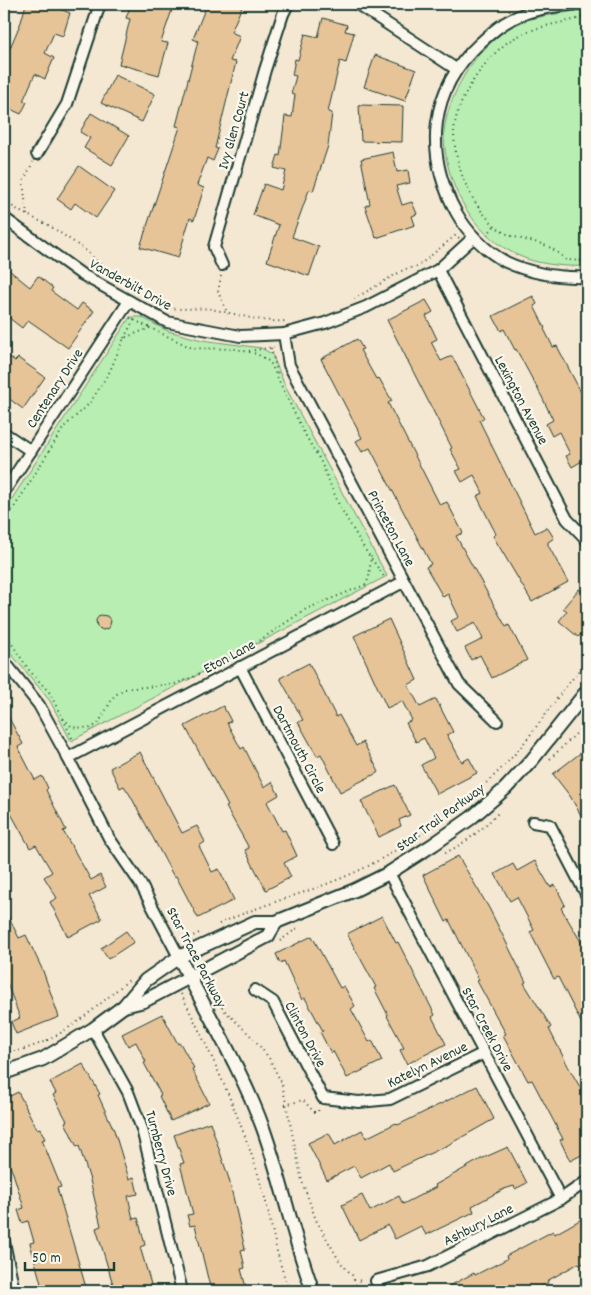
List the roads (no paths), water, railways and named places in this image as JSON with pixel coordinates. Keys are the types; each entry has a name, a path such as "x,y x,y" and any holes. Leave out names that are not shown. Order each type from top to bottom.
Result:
{"street":[{"path":"37,154 67,104 100,4"},
{"name":"Ivy Glen Court","path":"222,265 214,247 280,23 288,4"},
{"path":"357,4 456,69"},
{"path":"572,4 530,11 508,21 472,51 456,69 446,88 434,138 436,161 450,200 477,240 505,261 521,268 553,276 587,277"},
{"name":"Vanderbilt Drive","path":"4,218 81,274 167,322 240,336 284,334 326,322 366,307 438,270 465,245 477,240"},
{"name":"Lexington Avenue","path":"438,270 567,519 587,540"},
{"name":"Centenary Drive","path":"4,492 130,301"},
{"name":"Princeton Lane","path":"284,334 289,365 403,582 459,684 497,722"},
{"path":"4,433 31,451"},
{"name":"Eton Lane","path":"68,758 403,582"},
{"name":"Star Trace Parkway","path":"4,660 39,705 109,838 140,883 232,1059 263,1127 300,1257 313,1291"},
{"name":"Dartmouth Circle","path":"240,667 333,844"},
{"name":"Star Trail Parkway","path":"4,1073 43,1059 94,1029 124,1006 146,980 178,957 255,922 276,922 355,890 389,872 454,831 490,803 532,760 587,691"},
{"path":"533,822 550,825 587,896"},
{"name":"Star Creek Drive","path":"389,872 561,1199"},
{"name":"Star Trail Parkway","path":"124,1006 144,1001 268,936 276,922"},
{"name":"Clinton Drive","path":"255,990 273,1002 323,1098"},
{"name":"Turnberry Drive","path":"94,1029 128,1092 142,1129 182,1291"},
{"name":"Katelyn Avenue","path":"323,1098 359,1102 390,1099 484,1053"},
{"name":"Ashbury Lane","path":"376,1281 428,1266 561,1199 587,1181"},
{"path":"4,1242 14,1291"}]}
